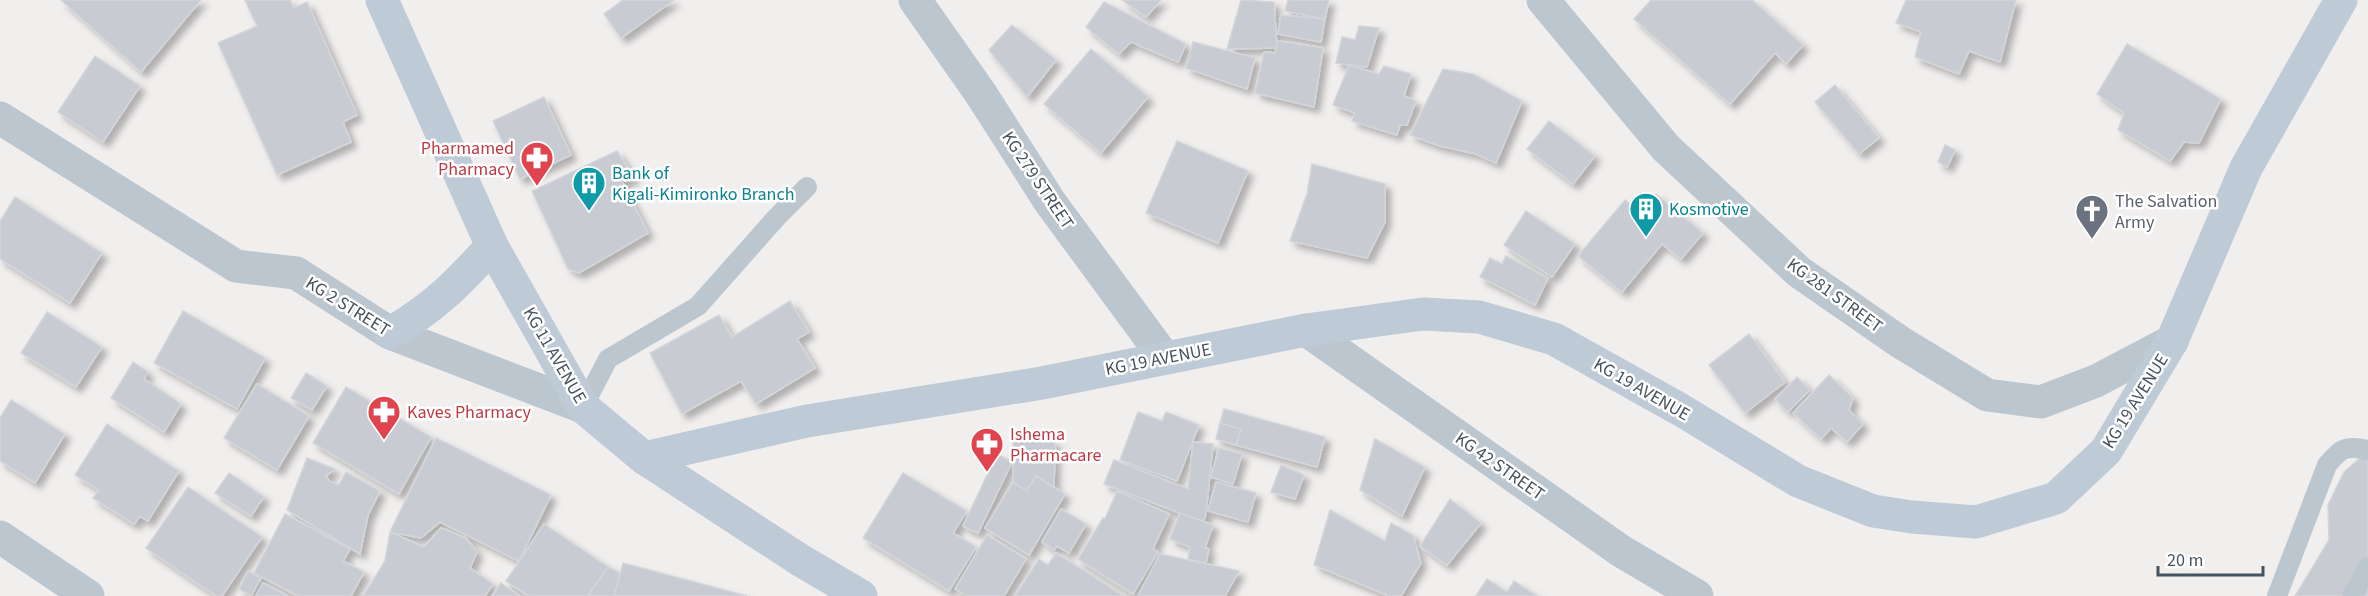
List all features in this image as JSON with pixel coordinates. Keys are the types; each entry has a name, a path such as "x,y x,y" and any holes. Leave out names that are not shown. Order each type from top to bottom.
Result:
{"main road":[{"name":"KG 11 AVENUE","path":"382,0 492,246 583,406 644,458 800,560 861,596"},
{"name":"KG 19 AVENUE","path":"644,458 807,420 1042,383 1306,330 1423,314 1479,317 1554,339 1681,410 1798,481 1873,511 1912,517 1976,522 2056,498 2106,451 2172,341 2246,168 2341,0"},
{"path":"390,333 421,315 448,292 492,246"}],"street":[{"name":"KG 279 STREET","path":"915,0 981,94 1050,202 1164,357"},
{"name":"KG 281 STREET","path":"1543,0 1666,148 1799,272 1900,342 1987,395 2041,402 2096,381 2172,341"},
{"name":"KG 2 STREET","path":"0,118 236,266 296,273 390,333 583,406"},
{"name":"KG 42 STREET","path":"1306,330 1621,550 1697,596"},
{"path":"0,537 89,596"}],"lane":[{"path":"583,406 608,359 698,306 807,187"},
{"path":"2277,596 2327,465 2337,452 2352,447 2368,450"},
{"path":"2352,596 2368,567"}],"building":[{"path":"61,0 201,0 141,72"},
{"path":"245,0 290,0 294,8 307,2 357,115 343,122 351,142 277,175 218,43 257,26"},
{"path":"623,0 674,0 621,38 604,14"},
{"path":"1122,0 1161,0 1146,17"},
{"path":"1241,0 1274,2 1277,48 1227,49"},
{"path":"1288,0 1329,0 1325,19 1285,11"},
{"path":"1651,0 1752,0 1803,45 1786,64 1775,53 1730,104 1634,19"},
{"path":"1906,0 2016,0 2000,62 1969,51 1959,74 1915,57 1921,32 1896,23"},
{"path":"1104,2 1186,44 1178,62 1131,42 1119,54 1086,27"},
{"path":"1281,15 1325,19 1321,42 1278,34"},
{"path":"1012,25 1056,60 1027,97 989,50"},
{"path":"1359,26 1379,28 1367,67 1336,63 1342,37 1355,40"},
{"path":"1278,41 1323,48 1314,107 1255,93 1264,52 1275,53"},
{"path":"1193,42 1255,58 1247,89 1186,68"},
{"path":"2127,44 2221,99 2199,143 2184,142 2170,161 2118,130 2124,113 2097,94"},
{"path":"1091,49 1148,97 1101,153 1044,104"},
{"path":"95,56 140,86 103,142 58,112"},
{"path":"1349,65 1379,74 1384,66 1411,74 1404,96 1416,101 1407,125 1400,125 1397,135 1352,121 1355,113 1333,105"},
{"path":"1443,69 1473,74 1522,101 1496,163 1476,154 1440,146 1410,135"},
{"path":"1835,85 1879,138 1859,154 1815,102"},
{"path":"544,97 571,155 520,179 493,121"},
{"path":"1549,121 1595,156 1573,184 1527,149"},
{"path":"1177,141 1248,171 1218,243 1146,213"},
{"path":"1945,145 1955,150 1947,167 1938,162"},
{"name":"Bank of Kigali-Kimironko Branch","path":"617,151 634,177 622,182 648,233 579,273 568,269 532,191"},
{"path":"1312,164 1385,184 1385,222 1367,258 1290,241 1307,194"},
{"name":"Kosmotive","path":"1656,194 1703,233 1681,259 1662,244 1622,292 1578,256 1625,200 1641,213"},
{"path":"15,197 102,253 70,303 0,259 0,221"},
{"path":"1526,211 1575,244 1552,277 1504,245"},
{"path":"1506,256 1548,278 1535,305 1480,277 1490,258 1502,264"},
{"path":"790,301 809,332 797,339 815,368 756,404 741,381 682,414 650,353 719,315 732,337"},
{"path":"183,311 265,358 237,409 154,363"},
{"path":"47,312 102,347 76,387 21,353"},
{"path":"1749,334 1785,382 1745,413 1709,365"},
{"path":"133,362 148,372 144,379 181,404 164,432 111,398"},
{"path":"306,373 327,386 312,410 291,398"},
{"path":"1829,375 1853,398 1849,410 1863,424 1847,442 1831,428 1821,439 1793,413"},
{"path":"1797,377 1810,390 1788,412 1775,399"},
{"path":"257,384 309,416 277,470 224,438"},
{"path":"346,387 431,437 399,494 313,443"},
{"path":"11,400 65,434 35,483 0,461 0,418"},
{"path":"1224,409 1325,437 1317,467 1236,445 1241,429 1220,423"},
{"path":"1138,412 1162,421 1166,412 1199,425 1177,481 1120,460"},
{"path":"1220,423 1241,429 1236,445 1216,439"},
{"path":"107,424 179,471 148,521 140,516 134,524 93,498 99,490 75,475"},
{"path":"436,438 551,495 519,561 440,522 421,538 390,532"},
{"path":"1375,439 1425,467 1402,516 1360,490"},
{"path":"1013,441 1055,441 1054,487 1036,476 1027,491 1013,482"},
{"path":"1193,442 1213,444 1206,514 1203,522 1104,484 1114,460 1188,489"},
{"path":"1219,448 1242,454 1233,484 1211,477"},
{"path":"2368,451 2368,596 2295,596 2329,540 2328,505 2344,472"},
{"path":"997,454 1012,462 978,533 963,526"},
{"path":"307,458 335,469 326,476 329,481 339,485 346,472 380,491 368,515 360,554 287,510"},
{"path":"1281,465 1304,475 1295,499 1271,492"},
{"path":"229,473 264,497 251,516 215,493"},
{"path":"903,473 967,511 953,533 976,547 949,591 863,538"},
{"path":"1036,476 1065,494 1029,555 985,528 1013,482 1027,491"},
{"path":"1216,482 1256,493 1248,522 1208,511"},
{"path":"188,487 262,537 222,596 216,596 146,548"},
{"path":"1117,491 1169,514 1153,549 1158,552 1133,594 1078,559 1103,518 1105,519"},
{"path":"1450,499 1481,523 1447,565 1420,546"},
{"path":"1061,509 1086,524 1069,553 1057,546 1054,550 1042,542"},
{"path":"1330,510 1385,541 1391,523 1413,535 1421,563 1401,596 1389,596 1314,565"},
{"path":"1180,513 1213,525 1205,548 1209,549 1206,563 1188,559 1190,547 1170,539"},
{"path":"285,514 350,549 343,561 364,572 351,596 298,596 254,573"},
{"path":"544,524 608,567 588,596 529,596 506,581"},
{"path":"441,528 466,538 477,552 470,568 493,584 485,596 363,596 385,561 390,532 424,547"},
{"path":"987,535 1026,559 1004,596 967,596 955,589"},
{"path":"1056,553 1124,596 1015,596 1039,559 1048,565"},
{"path":"1160,554 1239,571 1225,596 1138,596"},
{"path":"623,563 747,596 614,596"},
{"path":"608,567 620,573 614,596 588,596"},
{"path":"248,571 261,578 251,596 239,589"},
{"path":"1487,579 1507,592 1514,581 1537,596 1476,596"},
{"path":"263,583 287,596 256,596"},
{"path":"501,583 519,596 492,596"}],"place":[{"name":"Pharmamed Pharmacy","path":"537,187"},
{"name":"Bank of Kigali-Kimironko Branch","path":"589,212"},
{"name":"Kosmotive","path":"1646,238"},
{"name":"The Salvation Army","path":"2092,240"},
{"name":"Kaves Pharmacy","path":"384,441"},
{"name":"Ishema Pharmacare","path":"987,473"}]}
